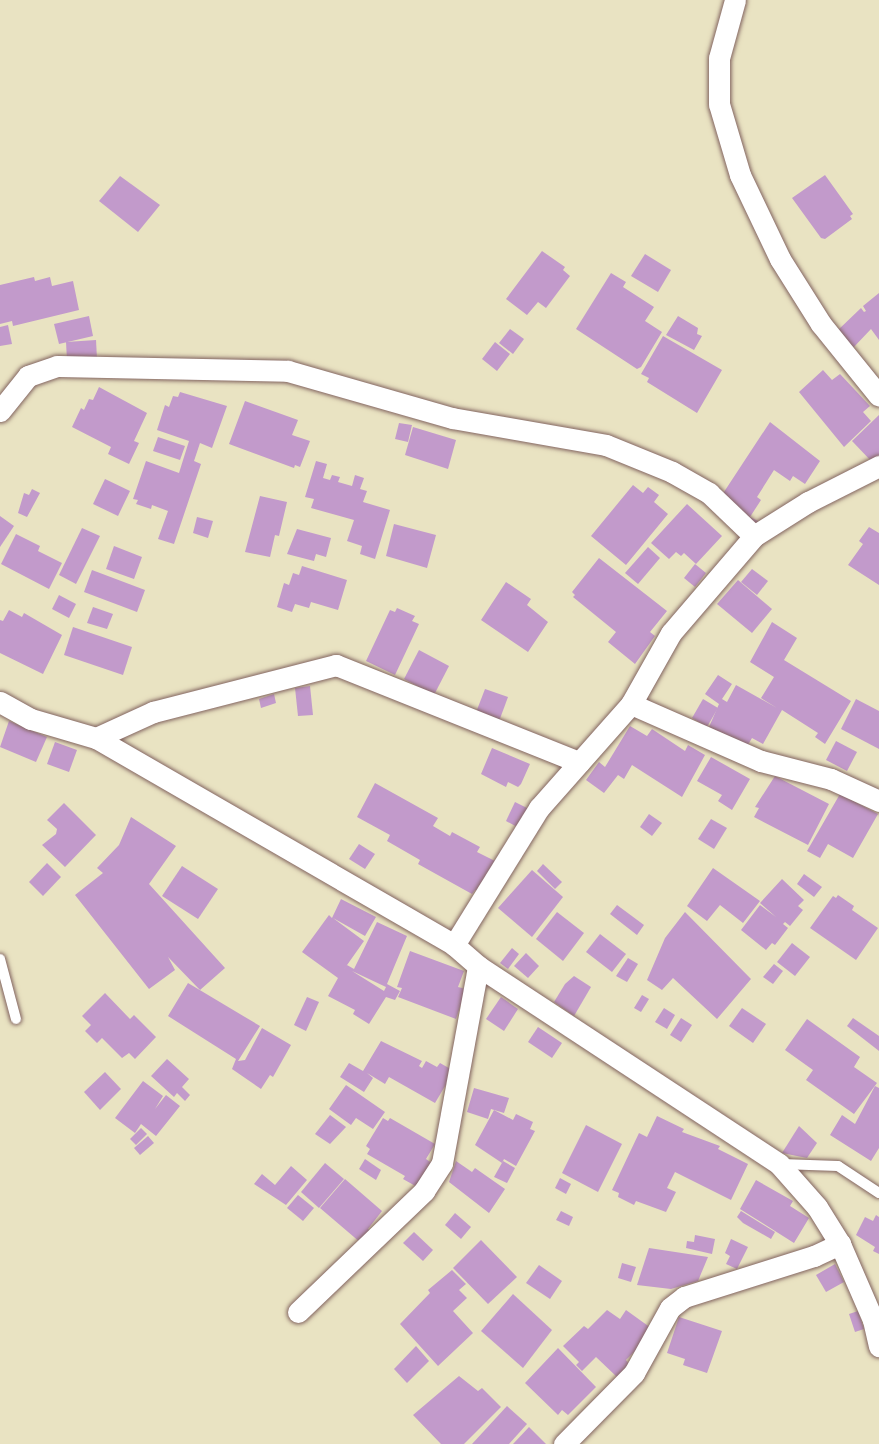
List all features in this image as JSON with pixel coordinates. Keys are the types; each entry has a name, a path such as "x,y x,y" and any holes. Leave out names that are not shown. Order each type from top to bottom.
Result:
{"street":[{"path":"735,0 719,58 719,104 740,174 780,260 821,324 879,396"},
{"path":"0,411 28,376 57,366 288,371 452,418 606,445 672,472 709,493 754,536"},
{"path":"454,945 539,808 631,704 671,632 754,536 808,502 879,466"},
{"path":"96,738 153,712 336,665 579,761"},
{"path":"0,702 31,719 96,738 454,945 478,966 779,1164 817,1207 840,1244 876,1322 879,1346"},
{"path":"631,704 761,761 831,779 879,801"},
{"path":"298,1312 424,1191 442,1163 478,966"},
{"path":"564,1444 634,1373 670,1308 684,1297 814,1256 840,1244"}],"lane":[{"path":"0,959 16,1019"},
{"path":"779,1164 818,1163 838,1166 879,1193"}],"building":[{"path":"825,175 853,214 850,216 852,219 825,239 821,238 792,198"},
{"path":"120,176 160,205 138,232 99,201"},
{"path":"542,251 565,267 563,270 570,276 546,308 538,302 527,315 506,299"},
{"path":"645,254 671,270 658,292 631,276"},
{"path":"611,273 626,282 623,287 654,307 645,321 662,332 641,367 637,369 576,329"},
{"path":"34,277 35,281 50,277 52,286 73,281 79,310 13,326 12,321 0,324 0,285"},
{"path":"879,293 879,340 871,329 853,348 837,331 861,308 866,311 863,306"},
{"path":"89,316 93,336 59,344 54,324"},
{"path":"678,316 698,328 697,334 702,336 694,350 666,335"},
{"path":"8,325 12,344 0,346 0,327"},
{"path":"510,329 524,339 513,354 499,343"},
{"path":"663,336 722,370 697,413 647,382 649,378 641,374"},
{"path":"96,340 97,359 67,360 66,342"},
{"path":"495,342 510,354 497,371 482,359"},
{"path":"823,370 832,380 840,374 870,406 863,412 871,421 844,447 799,392"},
{"path":"99,387 147,413 134,441 139,443 129,464 108,454 111,447 72,427 81,408 84,410 89,399 93,400"},
{"path":"180,392 227,406 212,448 200,443 194,461 201,464 174,544 158,539 168,511 152,505 151,509 136,504 138,500 133,499 146,461 179,473 189,441 157,430 165,405 169,407 173,396 178,397"},
{"path":"245,401 298,420 292,435 310,441 300,467 295,465 294,468 229,444"},
{"path":"879,415 879,457 873,463 852,441"},
{"path":"770,422 820,461 805,484 793,476 790,481 774,470 757,497 761,500 750,517 758,521 754,528 720,498"},
{"path":"399,423 412,425 408,442 395,439"},
{"path":"413,427 456,440 448,469 405,455"},
{"path":"158,437 185,446 180,460 153,451"},
{"path":"316,461 327,464 323,478 330,480 332,475 340,477 338,482 352,486 355,475 364,478 360,489 367,491 363,502 390,510 375,559 360,554 362,546 347,541 354,520 311,508 314,499 305,497"},
{"path":"105,479 130,491 118,516 93,504"},
{"path":"633,485 643,493 648,487 659,495 654,502 668,514 626,565 591,536"},
{"path":"32,489 40,493 27,517 18,513 24,493 29,495"},
{"path":"260,496 287,502 279,536 275,535 270,557 245,552"},
{"path":"687,504 722,536 696,564 684,553 681,556 676,552 669,559 651,543"},
{"path":"0,516 14,526 0,547"},
{"path":"197,517 213,521 208,538 193,533"},
{"path":"394,524 436,535 427,568 386,556"},
{"path":"869,527 879,533 879,585 848,565 863,544 859,541"},
{"path":"82,528 100,536 76,584 59,575"},
{"path":"297,529 331,538 326,557 316,554 314,561 287,554"},
{"path":"16,534 40,546 38,551 62,563 49,589 1,564"},
{"path":"114,546 142,557 134,579 106,569"},
{"path":"648,547 660,558 638,584 625,573"},
{"path":"599,558 667,611 650,632 655,636 635,664 608,642 616,632 573,597 575,595 572,592"},
{"path":"695,564 706,573 695,587 684,578"},
{"path":"302,566 347,580 338,610 311,602 309,608 295,604 292,612 277,607 284,583 289,585 293,573 299,575"},
{"path":"752,569 768,581 757,595 741,582"},
{"path":"92,570 145,590 137,612 84,592"},
{"path":"738,580 772,609 752,633 717,604"},
{"path":"506,582 531,599 527,605 548,622 528,652 481,620"},
{"path":"59,595 76,604 69,618 52,609"},
{"path":"93,607 113,614 107,629 87,623"},
{"path":"397,608 415,616 412,621 419,624 395,675 366,661 390,610 395,612"},
{"path":"9,610 22,617 24,613 62,635 43,674 0,653 0,620 3,621"},
{"path":"772,622 797,638 784,660 851,701 825,744 815,737 818,733 782,710 763,744 752,738 746,748 709,727 719,704 705,694 718,675 732,684 722,699 727,702 736,685 777,708 761,698 774,677 750,662"},
{"path":"73,627 132,647 123,675 64,655"},
{"path":"419,650 449,666 434,695 404,679"},
{"path":"310,686 313,715 298,716 295,688"},
{"path":"485,689 508,697 498,724 475,715"},
{"path":"274,694 276,703 261,708 259,699"},
{"path":"703,699 718,708 707,727 692,718"},
{"path":"856,699 879,711 879,749 841,729"},
{"path":"9,721 47,737 36,762 0,747"},
{"path":"630,726 647,736 652,729 685,751 688,745 705,755 682,797 632,765 624,779 618,775 604,793 586,780 599,762 605,767"},
{"path":"836,741 857,752 847,771 826,760"},
{"path":"55,742 77,750 69,772 47,764"},
{"path":"492,748 530,764 518,787 508,782 506,787 481,774"},
{"path":"711,757 750,779 732,810 718,801 722,795 697,781"},
{"path":"775,776 829,804 808,845 754,817 759,808 755,807"},
{"path":"375,783 438,818 433,826 450,836 452,832 480,847 477,852 495,861 479,891 475,890 472,894 418,864 420,860 387,841 390,835 357,817"},
{"path":"840,794 878,814 853,858 828,844 820,858 807,851"},
{"path":"515,802 531,810 521,829 506,821"},
{"path":"64,803 96,835 65,867 42,845 56,834 57,829 47,820"},
{"path":"649,814 662,823 652,836 640,827"},
{"path":"131,817 176,846 149,884 225,968 200,990 168,957 175,970 149,989 75,895 103,873 97,868 119,845"},
{"path":"711,819 727,828 714,849 698,839"},
{"path":"359,844 375,854 365,869 349,859"},
{"path":"47,863 61,877 43,896 29,882"},
{"path":"543,864 562,882 555,889 537,871"},
{"path":"182,866 218,889 198,919 162,896"},
{"path":"713,868 760,901 743,923 720,905 707,921 687,906"},
{"path":"532,870 563,897 532,937 498,908"},
{"path":"804,874 822,887 814,897 797,884"},
{"path":"782,879 804,900 798,906 803,910 790,926 785,922 783,924 788,928 775,945 772,943 766,950 741,930 760,905 776,917 760,903"},
{"path":"838,895 854,906 852,910 878,928 856,960 810,928 833,896 836,898"},
{"path":"341,899 376,917 365,936 333,918 364,941 347,965 354,969 377,922 407,936 387,984 400,991 395,1000 386,997 369,1024 353,1014 355,1010 328,996 338,978 302,952 329,915 332,918","holes":["352,971 386,987 384,991"]},
{"path":"617,905 644,925 637,935 610,914"},
{"path":"557,912 584,933 563,961 536,939"},
{"path":"685,912 751,979 717,1019 673,978 662,990 647,980 665,938"},
{"path":"600,934 626,954 612,972 586,952"},
{"path":"792,943 810,957 795,976 777,962"},
{"path":"512,948 519,954 508,969 500,963"},
{"path":"410,951 464,971 458,987 466,989 456,1019 398,997 402,988 397,987"},
{"path":"526,953 539,966 528,978 514,966"},
{"path":"628,958 638,964 627,982 616,976"},
{"path":"774,964 783,971 773,984 763,977"},
{"path":"574,976 591,987 574,1016 554,1002 565,984"},
{"path":"188,983 260,1026 238,1061 245,1060 262,1028 291,1045 273,1077 270,1075 261,1089 232,1069 236,1059 168,1016"},
{"path":"105,993 130,1019 134,1015 156,1037 135,1059 129,1053 122,1058 102,1038 97,1043 85,1031 91,1025 82,1016"},
{"path":"642,995 649,999 641,1012 634,1008"},
{"path":"307,997 319,1002 306,1031 294,1025"},
{"path":"501,997 518,1009 504,1031 486,1019"},
{"path":"664,1008 675,1015 667,1029 655,1022"},
{"path":"742,1008 766,1024 753,1043 729,1026"},
{"path":"681,1018 692,1025 681,1042 670,1035"},
{"path":"853,1018 879,1036 879,1051 847,1026"},
{"path":"807,1019 860,1057 854,1067 877,1083 854,1114 806,1080 813,1070 785,1050"},
{"path":"538,1027 562,1043 552,1058 528,1042"},
{"path":"381,1041 422,1061 419,1066 422,1068 426,1061 437,1067 440,1063 454,1071 435,1103 389,1077 385,1084 367,1073 373,1078 364,1092 340,1077 349,1063 363,1071"},
{"path":"167,1059 189,1079 182,1087 190,1095 185,1101 177,1093 174,1097 151,1076"},
{"path":"105,1072 121,1089 100,1110 84,1092"},
{"path":"143,1081 163,1096 155,1109 166,1095 180,1106 156,1136 141,1124 135,1133 115,1118"},
{"path":"346,1085 385,1112 373,1129 356,1118 351,1125 329,1109"},
{"path":"875,1086 879,1088 879,1148 871,1161 830,1135 842,1115 855,1124"},
{"path":"474,1088 509,1098 504,1113 491,1109 488,1119 467,1112"},
{"path":"494,1110 513,1120 516,1114 533,1122 530,1129 535,1131 516,1166 504,1159 502,1163 475,1145"},
{"path":"330,1115 346,1127 330,1144 315,1134"},
{"path":"657,1116 684,1129 682,1132 720,1146 718,1149 748,1164 731,1200 675,1172 667,1188 676,1192 666,1212 636,1201 634,1205 618,1197 619,1193 612,1190 639,1133 647,1137"},
{"path":"383,1118 388,1121 390,1118 435,1144 426,1159 433,1164 419,1188 403,1179 405,1176 367,1154 370,1149 366,1146"},
{"path":"586,1125 622,1144 598,1192 562,1173"},
{"path":"799,1126 817,1143 807,1158 782,1153"},
{"path":"141,1128 147,1134 136,1145 130,1139"},
{"path":"148,1136 154,1143 140,1155 134,1148"},
{"path":"365,1159 381,1170 376,1180 359,1169"},
{"path":"456,1161 472,1172 475,1168 505,1189 489,1213 449,1182"},
{"path":"503,1161 515,1168 507,1183 494,1177"},
{"path":"325,1163 344,1179 319,1208 301,1192"},
{"path":"291,1166 307,1180 286,1205 254,1184 262,1174 275,1185"},
{"path":"560,1178 571,1184 566,1194 555,1188"},
{"path":"345,1179 382,1211 368,1229 372,1232 361,1243 320,1208"},
{"path":"756,1180 793,1201 790,1206 809,1218 794,1243 740,1209"},
{"path":"298,1195 314,1208 303,1221 287,1208"},
{"path":"561,1211 573,1217 569,1226 556,1220"},
{"path":"741,1211 775,1232 771,1239 743,1223 737,1217"},
{"path":"455,1213 471,1227 461,1239 445,1225"},
{"path":"876,1215 879,1217 879,1254 873,1251 875,1247 856,1235 865,1217 873,1221"},
{"path":"414,1232 433,1250 423,1261 403,1243"},
{"path":"695,1235 715,1239 712,1254 686,1248 687,1241 694,1242"},
{"path":"731,1239 748,1247 737,1269 726,1264 730,1256 725,1253"},
{"path":"481,1240 517,1277 488,1304 453,1268"},
{"path":"649,1248 708,1257 698,1281 671,1289 637,1285"},
{"path":"622,1263 636,1267 631,1282 618,1278"},
{"path":"835,1264 844,1282 826,1292 816,1275"},
{"path":"539,1265 562,1281 550,1299 526,1283"},
{"path":"452,1270 466,1284 459,1290 467,1298 453,1311 473,1333 438,1366 400,1324 430,1293 428,1290"},
{"path":"513,1294 552,1330 523,1368 481,1331"},
{"path":"607,1310 620,1319 626,1310 651,1328 643,1343 626,1360 629,1364 617,1377 596,1357 582,1371 576,1365 579,1362 563,1346 584,1326 588,1329"},
{"path":"858,1311 864,1329 855,1332 849,1314"},
{"path":"679,1317 722,1331 707,1373 683,1365 685,1359 667,1353"},
{"path":"416,1346 429,1361 407,1383 394,1369"},
{"path":"558,1348 596,1387 568,1415 562,1410 558,1415 525,1383"},
{"path":"459,1376 478,1391 482,1388 501,1407 464,1444 441,1444 413,1415"},
{"path":"507,1406 527,1424 509,1444 472,1444"},
{"path":"529,1427 546,1444 513,1444"}]}
